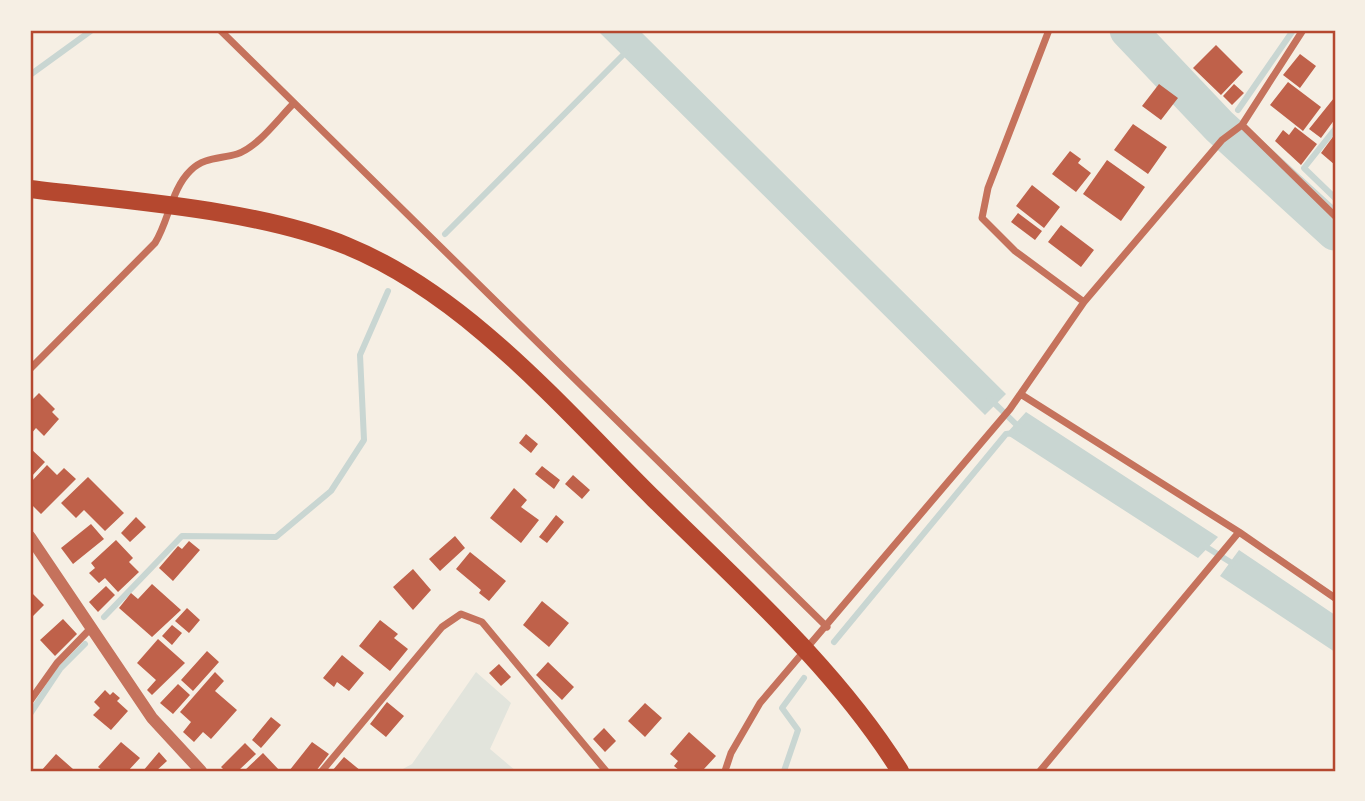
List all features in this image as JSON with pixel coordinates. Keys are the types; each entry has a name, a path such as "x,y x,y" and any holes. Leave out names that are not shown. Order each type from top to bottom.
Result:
{"main road":[{"path":"30,189 169,207 276,225 348,246 398,273 449,306 508,354 806,651 856,707 900,771"}],"street":[{"path":"220,30 827,627"},
{"path":"1049,30 988,188 982,218 1015,251 1084,302"},
{"path":"724,771 731,753 760,703 1022,395 1084,302 1222,139 1242,125 1301,30"},
{"path":"30,369 155,243 164,228 169,207 190,170 212,158 238,154 294,103"},
{"path":"1242,125 1335,216"},
{"path":"1022,395 1239,532 1335,598"},
{"path":"1040,771 1239,532"},
{"path":"30,537 152,718 201,771"},
{"path":"322,771 442,627 461,614 482,622 606,771"},
{"path":"30,701 57,663 91,628"}],"shaded area":[{"path":"597,30 639,30 1006,394 985,415"},
{"path":"1026,412 1218,537 1198,558 1006,434"},
{"path":"1239,550 1335,615 1335,652 1220,576"},
{"path":"476,672 511,703 490,749 516,771 399,771 412,764"}],"building":[{"path":"1216,45 1243,72 1221,95 1193,68"},
{"path":"1300,54 1316,66 1300,88 1283,75"},
{"path":"1288,82 1321,107 1303,131 1270,105"},
{"path":"1159,84 1178,98 1161,120 1142,106"},
{"path":"1234,84 1244,93 1232,105 1223,96"},
{"path":"1334,98 1335,119 1321,138 1309,129"},
{"path":"1133,124 1167,147 1148,174 1114,150"},
{"path":"1295,127 1317,144 1301,165 1275,141 1283,130 1289,135"},
{"path":"1335,134 1335,165 1321,153"},
{"path":"1070,151 1081,159 1078,163 1091,173 1076,192 1052,174"},
{"path":"1107,160 1145,187 1121,221 1083,194"},
{"path":"1032,185 1060,207 1044,228 1016,206"},
{"path":"1018,213 1042,231 1035,240 1011,222"},
{"path":"1061,225 1094,250 1081,267 1048,242"},
{"path":"39,393 55,409 52,412 59,419 44,436 36,428 30,435 30,402"},
{"path":"526,434 538,444 531,453 519,443"},
{"path":"30,448 45,462 30,478"},
{"path":"47,465 57,475 64,468 76,479 41,514 30,503 33,497 30,494 30,483"},
{"path":"542,466 560,480 554,489 535,474"},
{"path":"573,475 590,490 582,499 565,484"},
{"path":"88,477 124,513 105,531 84,510 76,518 61,503"},
{"path":"514,488 527,500 521,507 539,520 521,543 490,518"},
{"path":"556,515 564,522 547,543 539,537"},
{"path":"136,517 146,527 130,542 121,533"},
{"path":"91,524 104,539 73,564 61,548"},
{"path":"455,536 465,548 440,571 429,559"},
{"path":"116,540 133,558 129,562 139,572 118,592 105,578 99,583 89,573 95,568 91,563"},
{"path":"189,541 200,550 173,581 159,568 178,546 182,549"},
{"path":"470,552 506,581 489,601 479,593 481,590 456,569"},
{"path":"413,569 431,590 413,610 393,587"},
{"path":"152,584 181,610 152,637 119,608 131,593 138,599"},
{"path":"106,586 115,595 98,612 89,602"},
{"path":"30,591 44,605 30,619"},
{"path":"542,601 569,623 549,647 523,625"},
{"path":"187,608 200,620 189,633 175,621"},
{"path":"63,619 77,634 55,656 40,640"},
{"path":"380,620 398,634 394,638 408,649 390,671 359,646"},
{"path":"172,625 182,633 172,645 162,636"},
{"path":"158,639 185,663 152,695 147,690 156,680 137,663"},
{"path":"207,651 219,662 193,691 181,680"},
{"path":"342,655 364,673 349,691 337,682 334,687 323,678"},
{"path":"548,662 574,687 562,700 536,675"},
{"path":"499,664 511,677 501,686 489,673"},
{"path":"215,672 224,681 215,691 237,710 211,739 203,732 194,742 183,732 191,722 180,712"},
{"path":"178,684 190,695 173,714 160,703"},
{"path":"105,690 120,698 117,701 128,711 111,730 93,715 100,708 94,702"},
{"path":"387,702 404,716 386,737 370,724"},
{"path":"645,703 662,718 645,737 628,721"},
{"path":"271,717 281,725 261,748 252,740"},
{"path":"604,728 616,741 605,752 593,739"},
{"path":"689,732 716,756 704,769 706,771 680,771 674,766 678,761 670,754"},
{"path":"121,742 140,758 128,771 103,771 98,767"},
{"path":"312,742 329,754 316,771 289,771"},
{"path":"245,743 256,754 238,771 225,771 221,767"},
{"path":"159,752 167,761 156,771 143,771"},
{"path":"263,753 280,771 244,771"},
{"path":"56,754 73,769 41,771"},
{"path":"344,757 361,771 332,771"}],"waterway":[{"path":"30,75 92,30"},
{"path":"1128,30 1219,126 1335,232"},
{"path":"1238,110 1292,32"},
{"path":"445,234 626,52"},
{"path":"1335,129 1304,168 1335,198"},
{"path":"104,617 182,536 276,537 331,491 364,440 360,355 388,291"},
{"path":"990,399 1020,428"},
{"path":"834,642 1006,434 1014,433"},
{"path":"1203,545 1235,565"},
{"path":"30,714 60,669 85,644"},
{"path":"784,771 798,730 782,708 804,678"}]}
